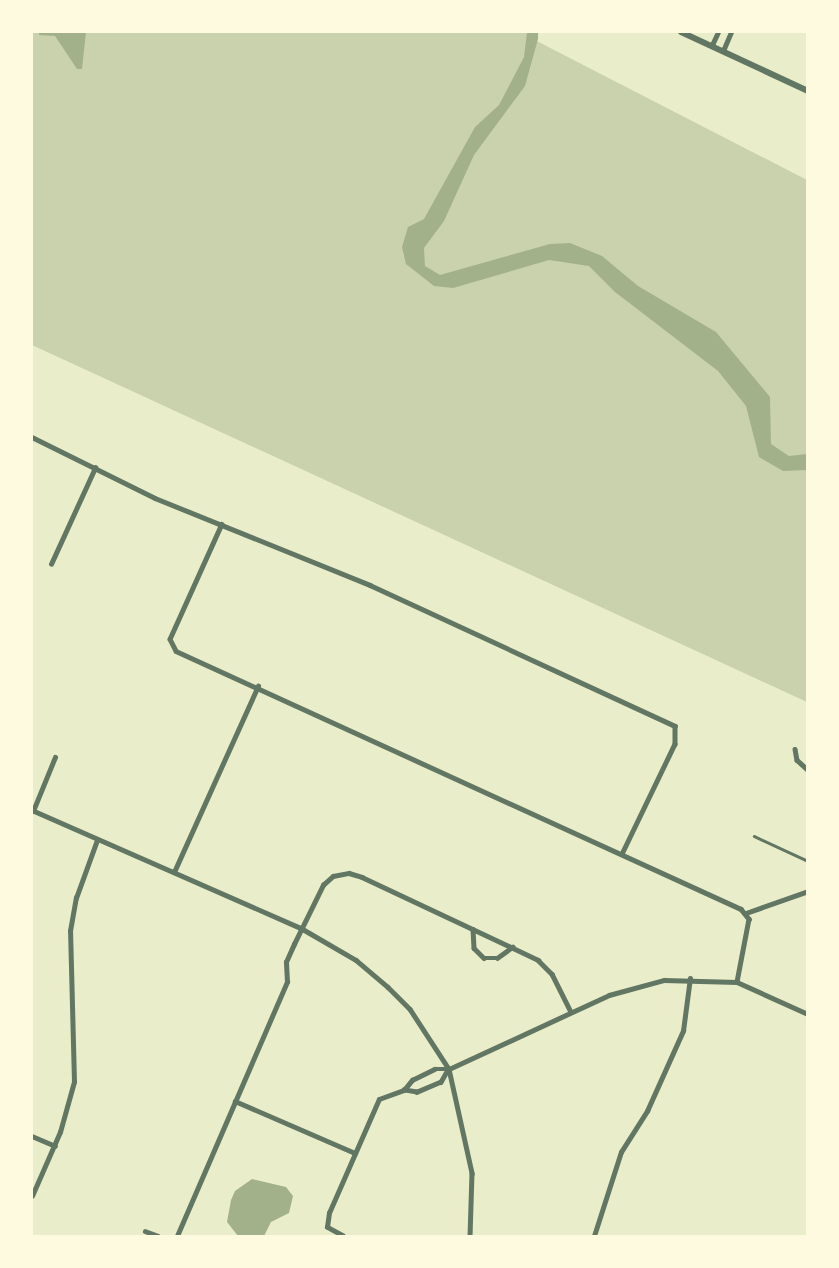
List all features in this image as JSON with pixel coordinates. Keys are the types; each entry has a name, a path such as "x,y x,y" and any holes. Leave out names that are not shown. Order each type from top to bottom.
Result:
{"street":[{"path":"681,32 807,91"},
{"path":"712,45 718,32"},
{"path":"723,51 731,32"},
{"path":"32,437 222,524 370,585 675,726 675,744 622,854"},
{"path":"51,565 95,468"},
{"path":"222,524 170,639 172,647 746,913 749,919 737,982"},
{"path":"174,872 258,686"},
{"path":"795,749 797,760 807,769"},
{"path":"55,757 32,810 301,928 356,960 410,1009 449,1069 472,1172 470,1237"},
{"path":"32,1196 55,1146 74,1082 70,951 73,913 97,840"},
{"path":"177,1237 287,982 286,962 323,885 349,873 512,947 545,965 571,1012"},
{"path":"746,913 807,891"},
{"path":"473,929 474,948 484,958 497,958 512,947"},
{"path":"594,1237 621,1152 648,1111 683,1031 690,978"},
{"path":"342,1237 329,1231 326,1223 379,1099 404,1090 412,1080 435,1069 449,1069 571,1012 631,988 690,978 737,982 807,1013"},
{"path":"404,1090 417,1093 441,1082 449,1069"},
{"path":"235,1101 355,1153"},
{"path":"32,1136 55,1146"},
{"path":"145,1231 158,1237"}],"lane":[{"path":"754,836 807,861"}],"shaded area":[{"path":"32,32 527,32 527,36 807,180 807,702 32,345"},
{"path":"39,32 86,32 82,69 77,69 55,36 39,35"},
{"path":"527,32 538,32 538,39 525,86 474,155 444,221 424,248 425,266 440,275 550,244 570,243 602,256 638,286 716,332 770,397 771,444 789,456 807,454 807,470 783,471 759,457 746,406 718,371 615,292 589,266 549,260 453,288 434,286 406,264 402,247 408,227 424,219 475,127 499,105 524,57"},
{"path":"252,1179 286,1187 293,1196 289,1213 271,1222 264,1236 238,1236 227,1222 231,1200 235,1191"}]}
